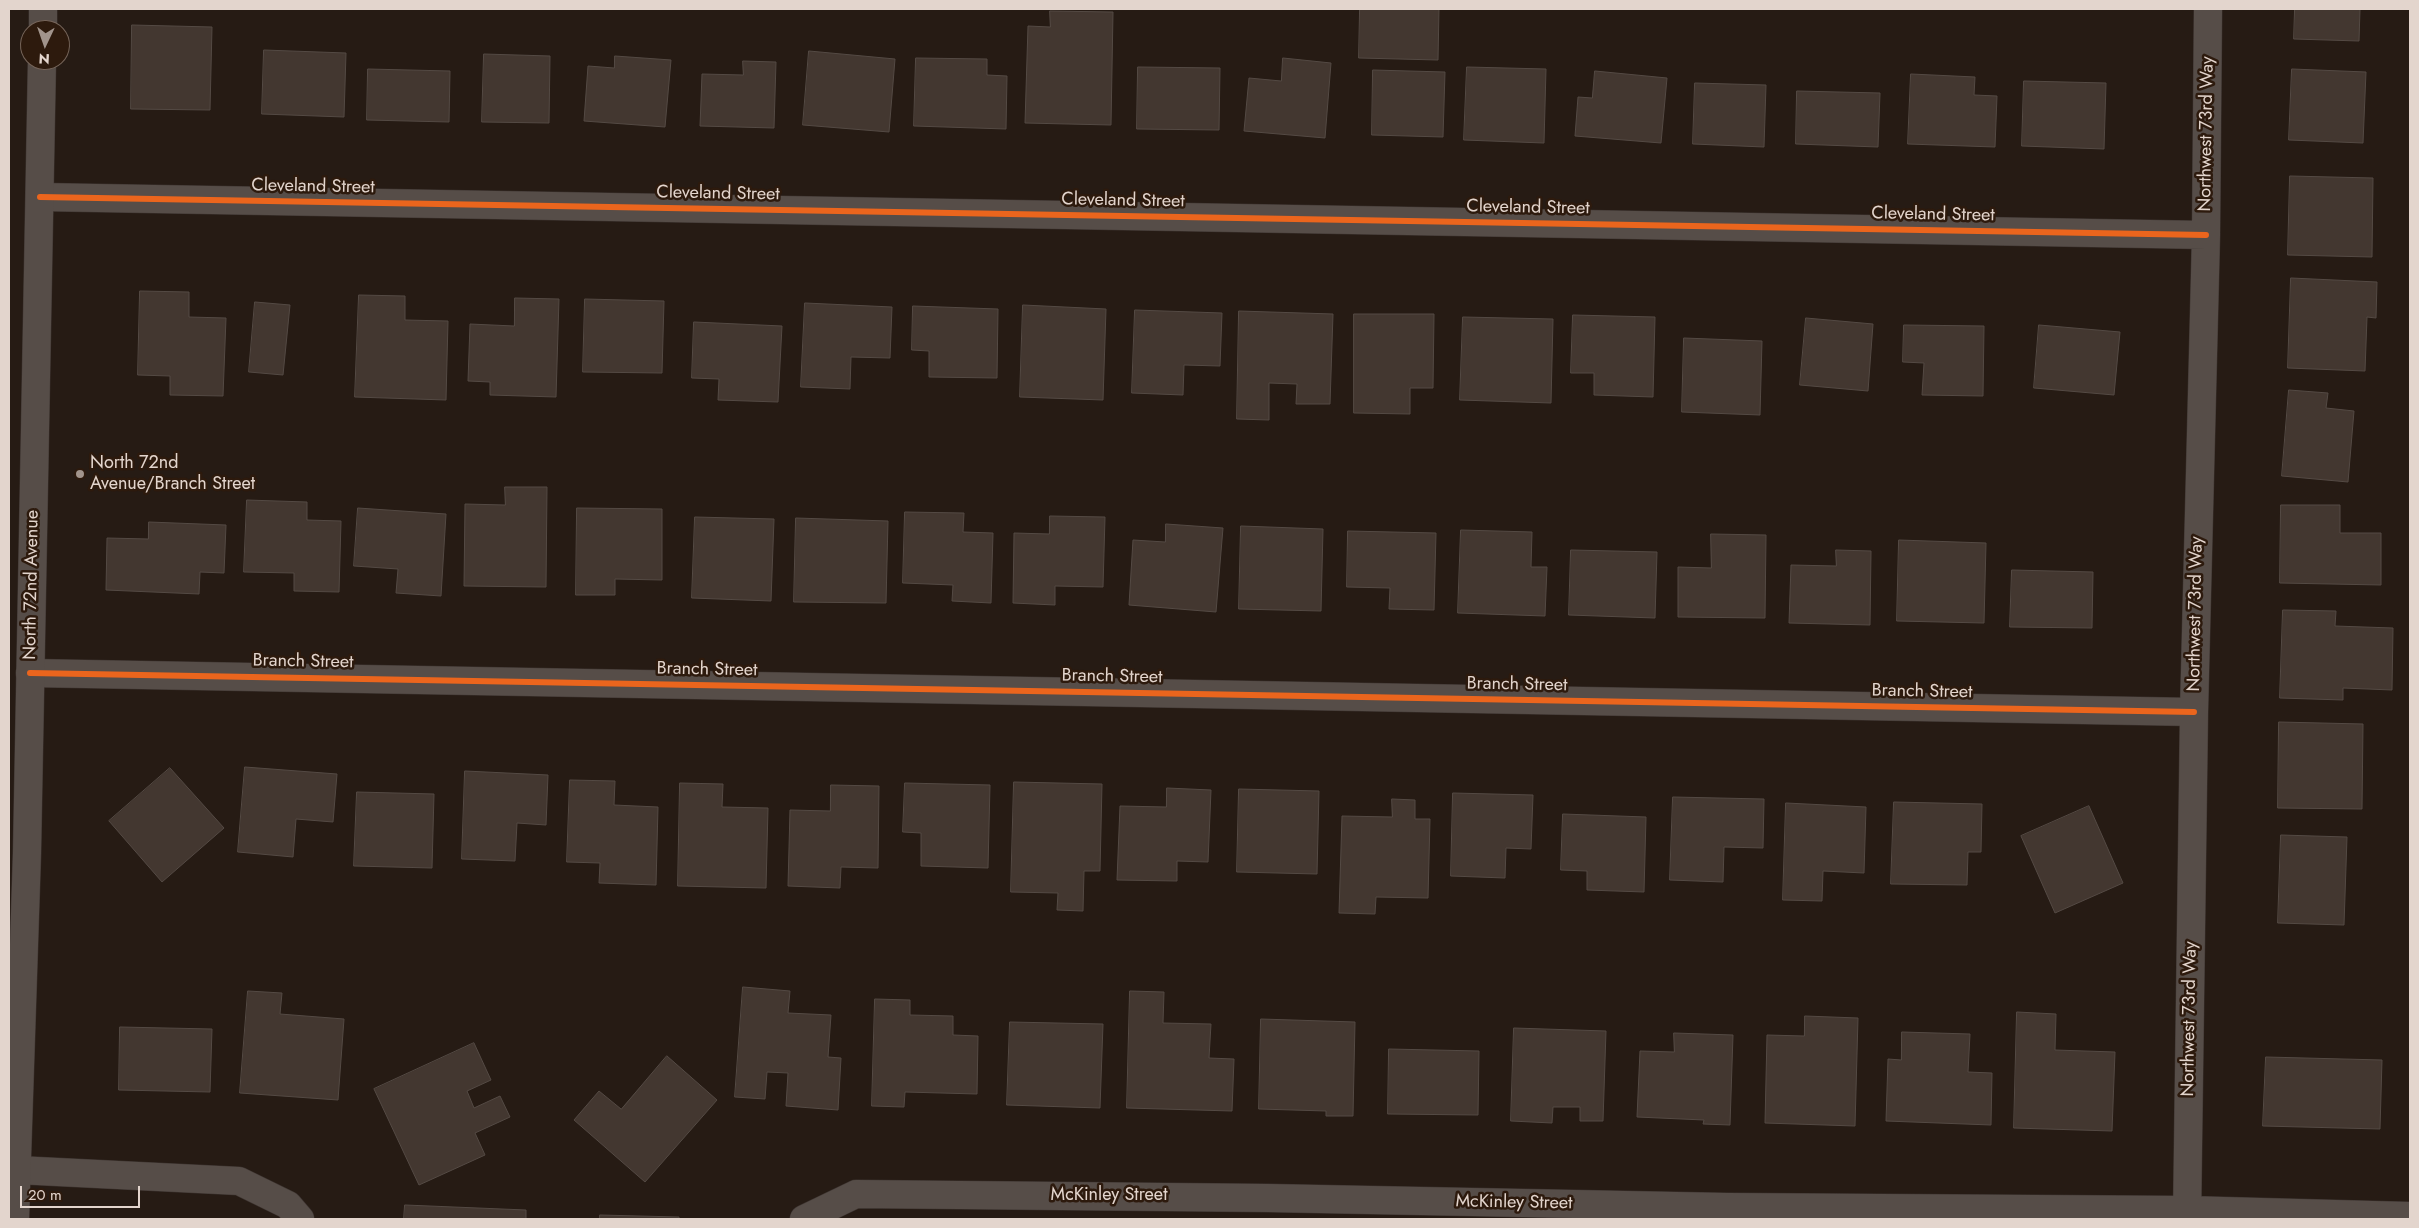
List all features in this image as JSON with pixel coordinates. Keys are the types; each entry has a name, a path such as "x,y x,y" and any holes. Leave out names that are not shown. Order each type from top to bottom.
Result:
{"street":[{"name":"Northwest 73rd Way","path":"2187,1215 2194,712 2206,235 2208,9"},
{"name":"North 72nd Avenue","path":"15,1219 18,1170 18,852 30,672 42,70"},
{"name":"Cleveland Street","path":"40,197 2206,235"},
{"name":"Branch Street","path":"30,672 2194,712"},
{"path":"18,1170 239,1181 288,1205 300,1219"},
{"name":"McKinley Street","path":"804,1219 856,1194 1268,1209 2410,1216"}],"building":[{"path":"1360,9 1439,9 1438,60 1359,58"},
{"path":"2295,9 2360,9 2359,41 2294,39"},
{"path":"1050,11 1113,12 1111,125 1025,123 1028,26 1050,27"},
{"path":"132,25 212,27 210,110 131,109"},
{"path":"264,50 346,53 344,117 262,114"},
{"path":"809,51 895,59 889,132 803,125"},
{"path":"484,54 550,56 549,123 482,122"},
{"path":"615,56 671,60 665,127 584,121 588,66 614,68"},
{"path":"916,58 987,59 987,75 1007,76 1006,129 914,126"},
{"path":"1283,58 1331,63 1325,138 1244,131 1249,78 1281,81"},
{"path":"743,61 776,62 774,128 700,126 702,74 743,75"},
{"path":"1138,67 1220,68 1219,130 1137,129"},
{"path":"1467,67 1546,69 1544,143 1464,140"},
{"path":"368,69 450,71 449,122 367,120"},
{"path":"2292,69 2366,72 2363,143 2289,140"},
{"path":"1373,70 1445,72 1443,137 1372,135"},
{"path":"1595,71 1667,78 1661,143 1575,136 1578,97 1592,98"},
{"path":"1911,74 1975,77 1974,95 1997,96 1995,147 1908,144"},
{"path":"2024,81 2106,83 2104,149 2022,146"},
{"path":"1695,83 1766,85 1764,147 1693,144"},
{"path":"1797,91 1880,93 1878,147 1796,144"},
{"path":"2290,176 2373,178 2372,257 2288,255"},
{"path":"2291,278 2377,282 2376,318 2367,317 2365,371 2288,368"},
{"path":"140,291 189,292 189,317 226,318 223,396 170,395 170,376 138,375"},
{"path":"359,295 405,296 405,320 448,321 446,400 355,397"},
{"path":"515,298 559,299 556,397 490,395 490,382 468,381 470,324 514,326"},
{"path":"585,299 664,301 662,373 583,372"},
{"path":"255,302 290,305 283,375 249,372"},
{"path":"805,303 892,307 890,358 851,357 850,389 801,387"},
{"path":"1023,305 1106,309 1103,400 1020,397"},
{"path":"913,306 998,309 997,378 929,377 929,351 912,350"},
{"path":"1135,310 1222,313 1220,366 1184,365 1183,395 1132,393"},
{"path":"1239,311 1333,314 1330,404 1296,404 1297,384 1269,383 1269,420 1237,419"},
{"path":"1354,314 1434,314 1433,388 1410,388 1410,414 1354,413"},
{"path":"1573,315 1655,317 1653,397 1594,395 1594,373 1571,373"},
{"path":"1463,317 1553,319 1551,403 1460,400"},
{"path":"1806,318 1873,324 1868,391 1800,385"},
{"path":"694,322 782,326 778,402 718,400 719,379 692,378"},
{"path":"1904,325 1984,326 1983,396 1922,395 1924,363 1903,362"},
{"path":"2039,325 2120,332 2114,395 2034,388"},
{"path":"1684,338 1762,341 1760,415 1682,412"},
{"path":"2289,390 2328,393 2326,408 2354,411 2348,482 2282,476"},
{"path":"505,487 547,487 546,587 464,586 465,504 505,505"},
{"path":"247,500 307,502 307,520 341,521 339,592 294,591 294,573 244,572"},
{"path":"2281,505 2340,505 2340,533 2381,533 2381,585 2280,583"},
{"path":"358,508 446,514 441,596 396,593 398,569 354,566"},
{"path":"577,508 662,509 662,580 615,579 615,595 576,595"},
{"path":"905,512 964,513 963,532 993,533 991,603 952,601 953,585 903,583"},
{"path":"1050,516 1105,517 1103,587 1055,586 1055,605 1013,603 1014,533 1049,534"},
{"path":"695,517 774,519 771,601 692,598"},
{"path":"796,518 888,521 886,603 794,602"},
{"path":"149,522 226,525 224,573 200,572 199,594 106,590 107,538 148,539"},
{"path":"1166,524 1223,528 1216,612 1129,605 1133,540 1165,542"},
{"path":"1241,526 1323,529 1321,611 1239,609"},
{"path":"1461,530 1532,532 1531,567 1547,567 1545,616 1458,613"},
{"path":"1348,531 1436,533 1434,610 1389,609 1390,588 1347,587"},
{"path":"1711,534 1766,535 1765,618 1678,617 1678,567 1711,568"},
{"path":"1899,540 1986,543 1984,623 1897,621"},
{"path":"1571,550 1657,552 1655,618 1569,615"},
{"path":"1836,550 1871,551 1870,625 1789,623 1791,565 1836,566"},
{"path":"2012,570 2093,572 2092,628 2010,627"},
{"path":"2283,610 2336,611 2335,626 2393,628 2392,690 2343,688 2343,700 2280,698"},
{"path":"2279,722 2363,724 2362,809 2278,808"},
{"path":"245,767 337,774 333,822 296,819 293,857 238,852"},
{"path":"170,768 224,828 162,882 109,821"},
{"path":"465,771 548,775 546,825 517,823 515,861 462,859"},
{"path":"570,780 615,781 614,805 658,807 656,885 599,883 600,863 567,862"},
{"path":"1014,782 1102,784 1100,871 1084,871 1083,911 1057,910 1058,893 1011,892"},
{"path":"680,783 723,784 722,807 768,808 766,888 678,886"},
{"path":"905,783 990,785 988,868 921,866 921,833 903,832"},
{"path":"831,785 879,786 878,868 841,867 840,888 788,886 790,810 830,811"},
{"path":"1167,788 1211,790 1208,862 1177,861 1177,881 1117,880 1120,806 1166,807"},
{"path":"1239,789 1319,791 1317,874 1237,872"},
{"path":"357,792 434,794 432,868 354,866"},
{"path":"1453,793 1533,795 1531,849 1506,848 1505,878 1451,876"},
{"path":"1673,797 1764,799 1763,848 1724,847 1723,882 1670,880"},
{"path":"1392,799 1415,800 1415,819 1430,819 1428,898 1376,897 1375,914 1339,913 1342,816 1392,817"},
{"path":"1894,802 1982,804 1981,852 1968,852 1967,885 1891,884"},
{"path":"1786,803 1866,807 1864,873 1823,871 1822,901 1783,900"},
{"path":"2089,806 2123,883 2055,913 2021,836"},
{"path":"1563,814 1646,817 1644,892 1587,890 1587,871 1561,870"},
{"path":"2281,835 2347,837 2344,925 2278,923"},
{"path":"743,987 790,991 788,1013 831,1015 828,1057 841,1058 838,1110 786,1106 788,1073 767,1072 765,1099 735,1097"},
{"path":"248,991 282,993 280,1014 344,1019 338,1100 240,1093"},
{"path":"1130,991 1164,992 1163,1023 1211,1024 1209,1058 1234,1059 1232,1111 1127,1108"},
{"path":"875,999 910,1000 910,1015 953,1016 953,1035 978,1036 977,1094 905,1092 904,1107 872,1106"},
{"path":"2017,1012 2056,1014 2055,1050 2115,1052 2112,1131 2014,1128"},
{"path":"1805,1016 1858,1018 1855,1126 1765,1123 1767,1035 1804,1036"},
{"path":"1261,1019 1355,1022 1353,1116 1326,1116 1326,1111 1259,1109"},
{"path":"1010,1022 1103,1024 1100,1108 1007,1105"},
{"path":"120,1027 212,1029 210,1092 119,1090"},
{"path":"1514,1028 1606,1031 1603,1121 1580,1121 1580,1107 1553,1107 1552,1123 1511,1121"},
{"path":"1902,1032 1970,1034 1968,1072 1992,1073 1991,1125 1886,1121 1888,1059 1901,1060"},
{"path":"1674,1033 1733,1035 1730,1125 1703,1124 1704,1120 1637,1117 1640,1051 1674,1052"},
{"path":"474,1043 491,1080 467,1091 474,1108 500,1096 510,1117 475,1133 485,1155 419,1185 374,1089"},
{"path":"1389,1049 1479,1051 1478,1115 1388,1114"},
{"path":"667,1056 717,1100 645,1182 574,1120 599,1091 621,1109"},
{"path":"2266,1057 2382,1060 2380,1129 2263,1126"},
{"path":"405,1205 526,1210 526,1219 404,1219"},
{"path":"600,1215 679,1217 679,1219 600,1219"}],"cycle path":[{"path":"40,197 2206,235"},
{"path":"30,673 2194,712"}],"place":[{"name":"North 72nd Avenue/Branch Street","path":"80,474"}]}
